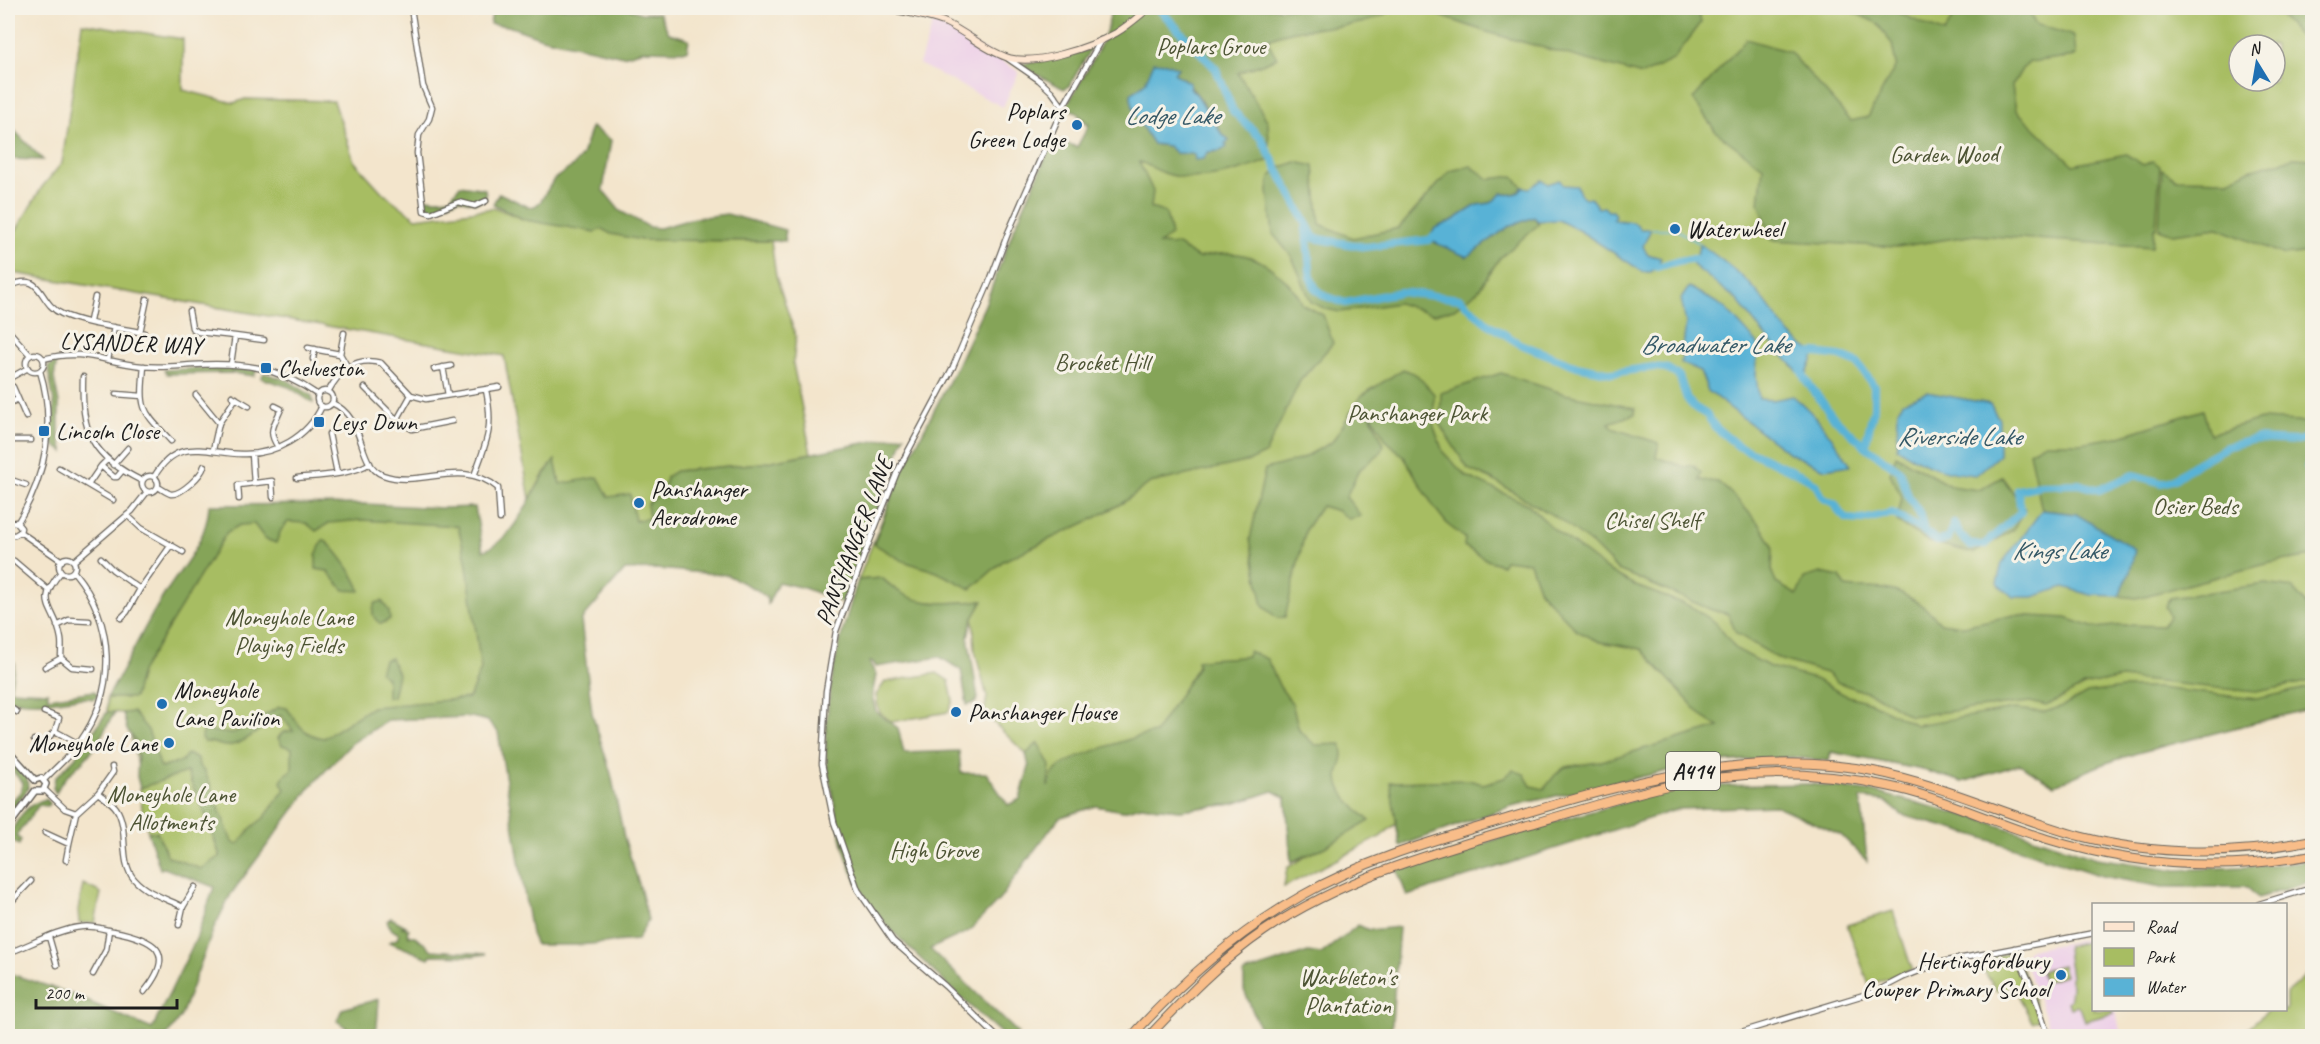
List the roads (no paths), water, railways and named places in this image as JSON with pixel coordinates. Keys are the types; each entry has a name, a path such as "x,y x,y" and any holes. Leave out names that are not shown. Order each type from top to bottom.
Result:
{"highway":[{"name":"A414","path":"1132,1036 1209,962 1253,926 1304,894 1338,877 1407,849 1550,806 1676,773 1785,763 1814,763 1869,770 1925,783 2081,836 2162,850 2204,852 2250,849 2313,840"},
{"name":"A414","path":"1149,1036 1211,973 1236,953 1279,922 1345,886 1391,867 1460,845 1619,798 1699,780 1734,776 1784,775 1826,777 1871,783 1942,800 2045,839 2107,856 2157,863 2235,865 2273,862 2313,855"}],"main road":[{"path":"884,8 946,23 1007,58 1026,60 1049,57 1101,40 1125,27 1149,8"}],"street":[{"path":"411,8 423,86 432,107 429,119 420,130 418,144 424,211 431,213 459,202 475,206 486,201"},
{"name":"PANSHANGER LANE","path":"996,1036 945,986 893,941 858,890 834,822 822,764 826,692 836,631 882,510 919,428 953,367 1063,107 1101,40"},
{"path":"1007,58 1040,80 1063,107"},
{"path":"8,287 21,281 31,282 60,314 142,332 147,299"},
{"path":"90,321 95,297"},
{"path":"189,311 192,328 198,332 264,340"},
{"path":"108,360 114,327"},
{"path":"8,330 30,356"},
{"path":"344,333 340,354 347,366"},
{"path":"231,364 235,336"},
{"path":"308,348 340,354"},
{"path":"313,359 315,349"},
{"path":"36,354 43,359 44,367 40,371 35,372 28,368 26,363 30,356 36,354"},
{"name":"LYSANDER WAY","path":"43,359 67,354 82,354 144,366 231,364 254,366 277,372 297,381 318,395"},
{"path":"328,392 336,378 347,366 362,361 381,363 411,395 426,399 499,387"},
{"path":"144,366 143,406 147,415 171,441"},
{"path":"434,369 451,366"},
{"path":"443,367 448,395"},
{"path":"8,379 28,368"},
{"path":"20,532 17,535 8,529 18,522 35,489 47,441 46,396 40,371"},
{"path":"83,377 82,400 86,427 95,446 113,465 142,481"},
{"path":"13,387 26,417"},
{"path":"365,388 397,420 412,429 452,421"},
{"path":"474,476 490,433 490,411 486,390"},
{"path":"322,406 317,400 318,395 323,391 328,392 332,397 332,403"},
{"path":"116,394 142,396"},
{"path":"196,395 219,423"},
{"path":"397,420 411,395"},
{"path":"213,450 219,423 234,397 249,406"},
{"path":"8,404 18,399"},
{"path":"322,406 326,407 332,403"},
{"path":"332,403 352,418 370,463 380,474 399,479 447,473 486,479 498,488 500,519"},
{"path":"275,406 281,410 271,431 272,438 278,447"},
{"path":"154,477 163,464 181,453 194,449 252,454 278,447 292,441 306,430 316,420 322,406"},
{"path":"329,434 338,472"},
{"path":"8,440 31,440"},
{"path":"113,465 129,448"},
{"path":"252,454 254,483"},
{"path":"88,485 107,460"},
{"path":"297,478 364,467 370,463"},
{"path":"101,466 114,477 122,471"},
{"path":"158,487 170,494 176,494 199,477 204,466"},
{"path":"58,468 113,500"},
{"path":"142,481 146,477 154,477"},
{"path":"154,477 158,487"},
{"path":"8,479 26,485"},
{"path":"142,481 142,486 147,492"},
{"path":"239,499 238,485 272,481 273,497"},
{"path":"74,561 127,515 147,492 154,491 158,487"},
{"path":"127,515 141,528 183,552"},
{"path":"18,522 21,526 20,532"},
{"path":"20,532 62,561"},
{"path":"121,618 134,602 140,589 171,544"},
{"path":"61,572 59,565 69,558 76,565 74,572"},
{"path":"101,558 113,570 140,589"},
{"path":"14,561 48,590"},
{"path":"61,572 69,574 74,572"},
{"path":"61,572 48,590 48,608 61,638 61,658"},
{"path":"45,780 79,744 89,728 100,701 107,671 105,631 92,597 74,572"},
{"path":"57,626 69,620 89,621"},
{"path":"45,667 61,658"},
{"path":"61,658 72,667 93,669"},
{"path":"8,706 17,712"},
{"path":"34,740 43,743 55,731 59,718 44,712"},
{"path":"55,731 79,744"},
{"path":"8,750 35,780"},
{"path":"66,860 76,813 98,793 113,772 112,767"},
{"path":"35,780 39,778 45,780"},
{"path":"35,780 33,786 35,790"},
{"path":"45,780 45,790"},
{"path":"35,790 40,792 45,790"},
{"path":"8,827 35,790"},
{"path":"45,790 65,809 76,813"},
{"path":"98,793 116,808 120,818 126,860 133,878 147,889 183,907"},
{"path":"45,833 69,844"},
{"path":"8,905 31,880"},
{"path":"179,925 183,907 195,887"},
{"path":"2262,903 2313,888"},
{"path":"8,953 79,927 96,927 135,935 158,948 160,959 154,979 144,992"},
{"path":"93,974 106,950 109,930"},
{"path":"1728,1036 1874,990 1934,965 2092,933"},
{"path":"49,938 57,965"},
{"path":"2014,948 2031,985 2048,1036"}],"water":[{"name":"Lodge Lake","path":"1154,62 1166,63 1178,68 1174,73 1189,83 1223,136 1229,141 1225,143 1227,147 1220,151 1208,152 1203,159 1195,160 1194,154 1176,153 1168,146 1153,144 1136,114 1131,94 1145,83"},
{"path":"1542,180 1548,184 1560,180 1563,185 1577,186 1580,194 1585,198 1590,197 1598,208 1604,207 1612,211 1615,215 1613,219 1635,223 1640,229 1651,229 1643,246 1647,254 1661,258 1657,267 1651,272 1643,272 1580,231 1558,220 1538,221 1534,217 1508,227 1467,257 1429,240 1435,228 1452,221 1477,205 1491,203 1502,193 1514,194 1523,187 1530,188"},
{"path":"1700,244 1743,277 1785,329 1815,353 1805,379 1766,337 1737,300 1693,265"},
{"name":"Broadwater Lake","path":"1689,287 1724,307 1758,344 1756,375 1759,399 1773,400 1793,396 1817,419 1851,465 1825,469 1789,453 1708,391 1700,371 1681,363 1686,323 1681,299"},
{"name":"Riverside Lake","path":"1927,392 1990,404 1999,419 1999,455 1976,475 1935,467 1897,448 1898,410 1903,402"},
{"name":"Kings Lake","path":"2042,510 2076,514 2135,549 2130,572 2119,596 2091,595 2064,587 2033,597 2013,597 1997,583 2002,563"}],"waterway":[{"path":"1158,8 1216,69 1233,111 1261,138 1314,238 1365,247 1429,240 1437,235"},
{"path":"1306,229 1311,279 1316,289 1325,296 1345,303 1400,292 1460,299 1487,323 1520,344 1577,366 1612,373 1653,367 1666,368 1679,376 1687,399 1694,407 1707,415 1715,427 1738,446 1806,477 1816,485 1823,498 1835,504 1847,519 1862,520 1892,513 1924,531"},
{"path":"1651,229 1675,229 1700,244"},
{"path":"1648,262 1657,267 1687,260 1705,260"},
{"path":"1805,354 1840,356 1857,363 1874,386 1874,408 1865,446"},
{"path":"1801,370 1805,379 1834,418 1865,446 1900,471 1909,498 1919,512 1924,531 1937,541 1948,539 1954,523 1960,535 1970,545 1984,545 2021,512 2018,490 2041,485 2079,484 2099,490 2134,475 2162,483 2173,480 2226,447 2255,439 2299,441 2312,436"},
{"path":"2312,460 2307,468 2312,475"},
{"path":"363,1031 363,1036"}],"place":[{"name":"Poplars Green Lodge","path":"1077,125"},
{"name":"Waterwheel","path":"1675,229"},
{"name":"Chelveston","path":"266,368"},
{"name":"Leys Down","path":"319,422"},
{"name":"Lincoln Close","path":"44,431"},
{"name":"Panshanger Aerodrome","path":"639,503"},
{"name":"Moneyhole Lane Pavilion","path":"162,704"},
{"name":"Panshanger House","path":"956,712"},
{"name":"Moneyhole Lane","path":"169,743"},
{"name":"Hertingfordbury Cowper Primary School","path":"2061,975"}],"park label":[{"name":"Poplars Grove","path":"1211,46"},
{"name":"Garden Wood","path":"1944,154"},
{"name":"Brocket Hill","path":"1102,362"},
{"name":"Panshanger Park","path":"1417,413"},
{"name":"Osier Beds","path":"2195,506"},
{"name":"Chisel Shelf","path":"1652,520"},
{"name":"Moneyhole Lane Playing Fields","path":"289,631"},
{"name":"Moneyhole Lane Allotments","path":"171,808"},
{"name":"High Grove","path":"934,850"},
{"name":"Warbleton's Plantation","path":"1348,991"}]}
